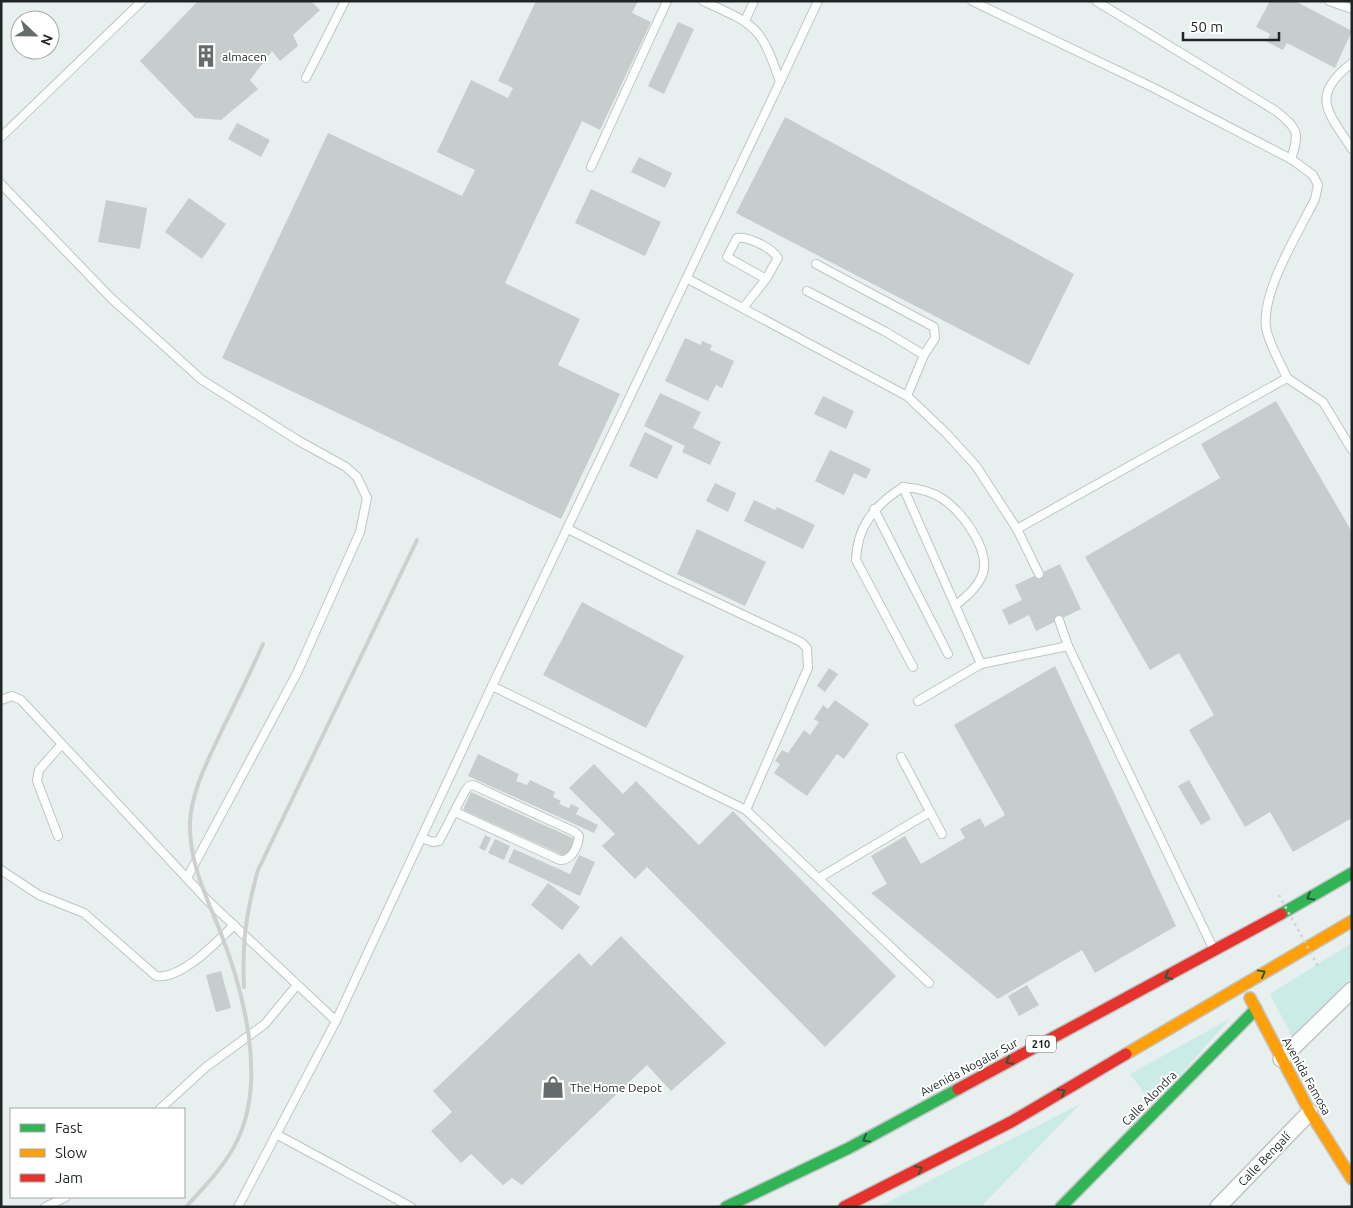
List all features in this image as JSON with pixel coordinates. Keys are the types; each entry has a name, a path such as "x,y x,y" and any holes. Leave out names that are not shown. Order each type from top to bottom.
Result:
{"main road":[{"name":"Avenida Nogalar Sur","path":"726,1207 850,1148 1215,951 1352,873"},
{"path":"844,1207 1011,1122 1155,1039 1242,984 1352,921"},
{"name":"Avenida Famosa","path":"1242,984 1310,1112 1347,1158 1352,1179"},
{"name":"Calle Alondra","path":"1061,1207 1256,1009"}],"street":[{"path":"1282,1059 1352,990"},
{"name":"Calle Bengalí","path":"1218,1207 1310,1112"}],"lane":[{"path":"1,137 142,1"},
{"path":"306,78 345,1"},
{"path":"591,167 668,1"},
{"path":"703,1 745,21 759,33 769,50 780,82"},
{"path":"745,21 754,1"},
{"path":"238,1207 336,1020 492,686 688,278 818,1"},
{"path":"972,1 983,3 1152,87 1291,160 1313,175 1318,185 1315,199 1270,290 1266,328 1287,378 1323,402 1352,450"},
{"path":"1096,1 1282,116 1294,126 1298,139 1291,160"},
{"path":"1329,1 1352,9"},
{"path":"1352,63 1334,79 1326,94 1326,106 1330,116 1352,149"},
{"path":"1,184 111,298 202,380 299,441 346,467 357,477 367,498 360,532 296,673 187,878"},
{"path":"743,308 766,279 778,258 775,252 744,237 737,238 727,257 766,279"},
{"path":"816,264 934,327 935,338 924,355 907,396"},
{"path":"688,278 907,396 946,432 976,466 1017,529 1039,574"},
{"path":"807,291 886,332 924,355"},
{"path":"1017,529 1287,378"},
{"path":"903,487 981,664"},
{"path":"913,667 856,560 857,543 874,509 903,487 916,488 942,499 966,522 982,551 985,563 979,583 956,605"},
{"path":"874,509 948,654"},
{"path":"568,529 669,580 801,642 808,648 808,668 746,810"},
{"path":"1059,620 1068,646 1215,951"},
{"path":"918,700 981,664 1068,646"},
{"path":"492,686 746,810 929,983"},
{"path":"1,700 12,696 20,700 187,878 234,925 336,1020"},
{"path":"58,836 37,781 39,770 62,744"},
{"path":"901,757 942,834"},
{"path":"422,838 433,842 439,841 469,786 473,786 575,832 579,836 579,840 571,857 566,860 560,860 455,812"},
{"path":"818,878 930,812"},
{"path":"1,870 39,896 84,913 156,976 164,977 178,972 234,925"},
{"path":"161,1108 206,1067 265,1024 297,985"},
{"path":"276,1134 411,1207"},
{"path":"45,1207 64,1198"}],"path":[{"path":"1279,895 1318,966"}],"green space":[{"path":"1352,943 1352,979 1294,1040 1270,994"},
{"path":"1231,1018 1153,1105 1130,1074"},
{"path":"1080,1104 981,1207 878,1207"}],"building":[{"name":"almacen","path":"198,1 311,1 320,10 293,35 298,46 280,61 272,51 250,80 258,89 221,120 195,118 140,61"},
{"path":"536,1 638,1 632,13 651,22 600,130 582,121 505,283 580,319 558,365 620,394 561,519 222,358 328,133 462,196 475,170 437,152 471,80 508,98 513,88 498,81"},
{"path":"1270,1 1295,1 1352,31 1335,68 1287,43 1283,50 1267,42 1270,34 1256,27"},
{"path":"678,22 694,29 664,94 648,86"},
{"path":"785,117 1074,274 1029,365 736,213"},
{"path":"237,123 270,140 261,157 228,139"},
{"path":"639,157 672,173 665,188 631,172"},
{"path":"591,189 661,222 645,256 575,223"},
{"path":"189,198 226,224 202,259 165,232"},
{"path":"106,200 147,208 140,249 98,242"},
{"path":"685,338 701,345 702,341 712,345 710,350 734,361 722,388 716,385 708,401 665,381"},
{"path":"660,393 701,412 693,428 721,442 710,465 682,452 685,446 644,426"},
{"path":"823,396 854,411 846,429 814,414"},
{"path":"1276,401 1352,532 1352,818 1293,852 1270,812 1245,827 1189,730 1214,715 1179,653 1150,670 1085,557 1220,478 1201,444"},
{"path":"645,432 673,446 657,479 629,466"},
{"path":"830,450 871,469 866,479 854,473 844,495 815,481"},
{"path":"715,483 736,493 728,512 706,501"},
{"path":"754,500 775,510 777,507 815,525 803,549 744,521"},
{"path":"697,529 766,562 745,606 677,574"},
{"path":"1060,564 1081,609 1036,631 1029,615 1009,625 1002,610 1022,600 1015,585"},
{"path":"582,602 684,656 646,728 543,675"},
{"path":"1055,666 1176,926 1095,973 1082,950 998,999 871,893 887,884 871,856 905,836 921,864 965,838 960,829 980,818 985,827 1005,815 954,725"},
{"path":"829,668 838,674 825,692 817,686"},
{"path":"835,700 869,724 844,759 837,754 807,796 774,773 780,764 775,761 782,750 788,753 804,730 810,735 819,722 814,719 823,705 828,709"},
{"path":"478,754 519,774 516,781 527,785 530,780 555,792 553,797 561,801 559,804 569,808 571,804 579,808 576,814 598,825 594,833 468,776"},
{"path":"594,764 623,794 636,781 699,845 733,811 896,976 825,1047 647,867 635,879 602,846 615,834 569,788"},
{"path":"1189,780 1211,819 1201,825 1178,786"},
{"path":"471,792 575,839 567,857 463,810"},
{"path":"485,835 491,838 485,851 479,848"},
{"path":"495,839 510,846 504,860 488,853"},
{"path":"514,849 570,874 579,855 595,862 580,896 508,862"},
{"path":"548,883 580,907 562,930 531,905"},
{"path":"621,936 726,1043 671,1091 647,1065 522,1185 512,1178 503,1185 471,1154 461,1163 431,1131 452,1112 433,1091 579,953 591,966"},
{"path":"221,971 231,1008 216,1012 206,975"},
{"path":"1027,985 1039,1005 1019,1016 1008,996"}],"railway":[{"path":"244,987 246,928 250,900 258,870 417,540"},
{"path":"186,1207 220,1168 237,1141 246,1117 250,1091 251,1064 249,1036 237,981 195,865 190,837 191,811 206,763 263,644"}],"traffic: fast":[{"path":"1281,914 1352,873"},
{"path":"1061,1207 1256,1009"},
{"path":"726,1207 849,1148 958,1089"}],"traffic: slow":[{"path":"1126,1054 1352,921"},
{"path":"1250,998 1310,1112 1352,1179"}],"traffic: jam":[{"path":"958,1089 1281,914"},
{"path":"844,1207 1011,1122 1126,1054"}],"place":[{"name":"almacen","path":"206,56"},
{"name":"The Home Depot","path":"553,1087"}]}
